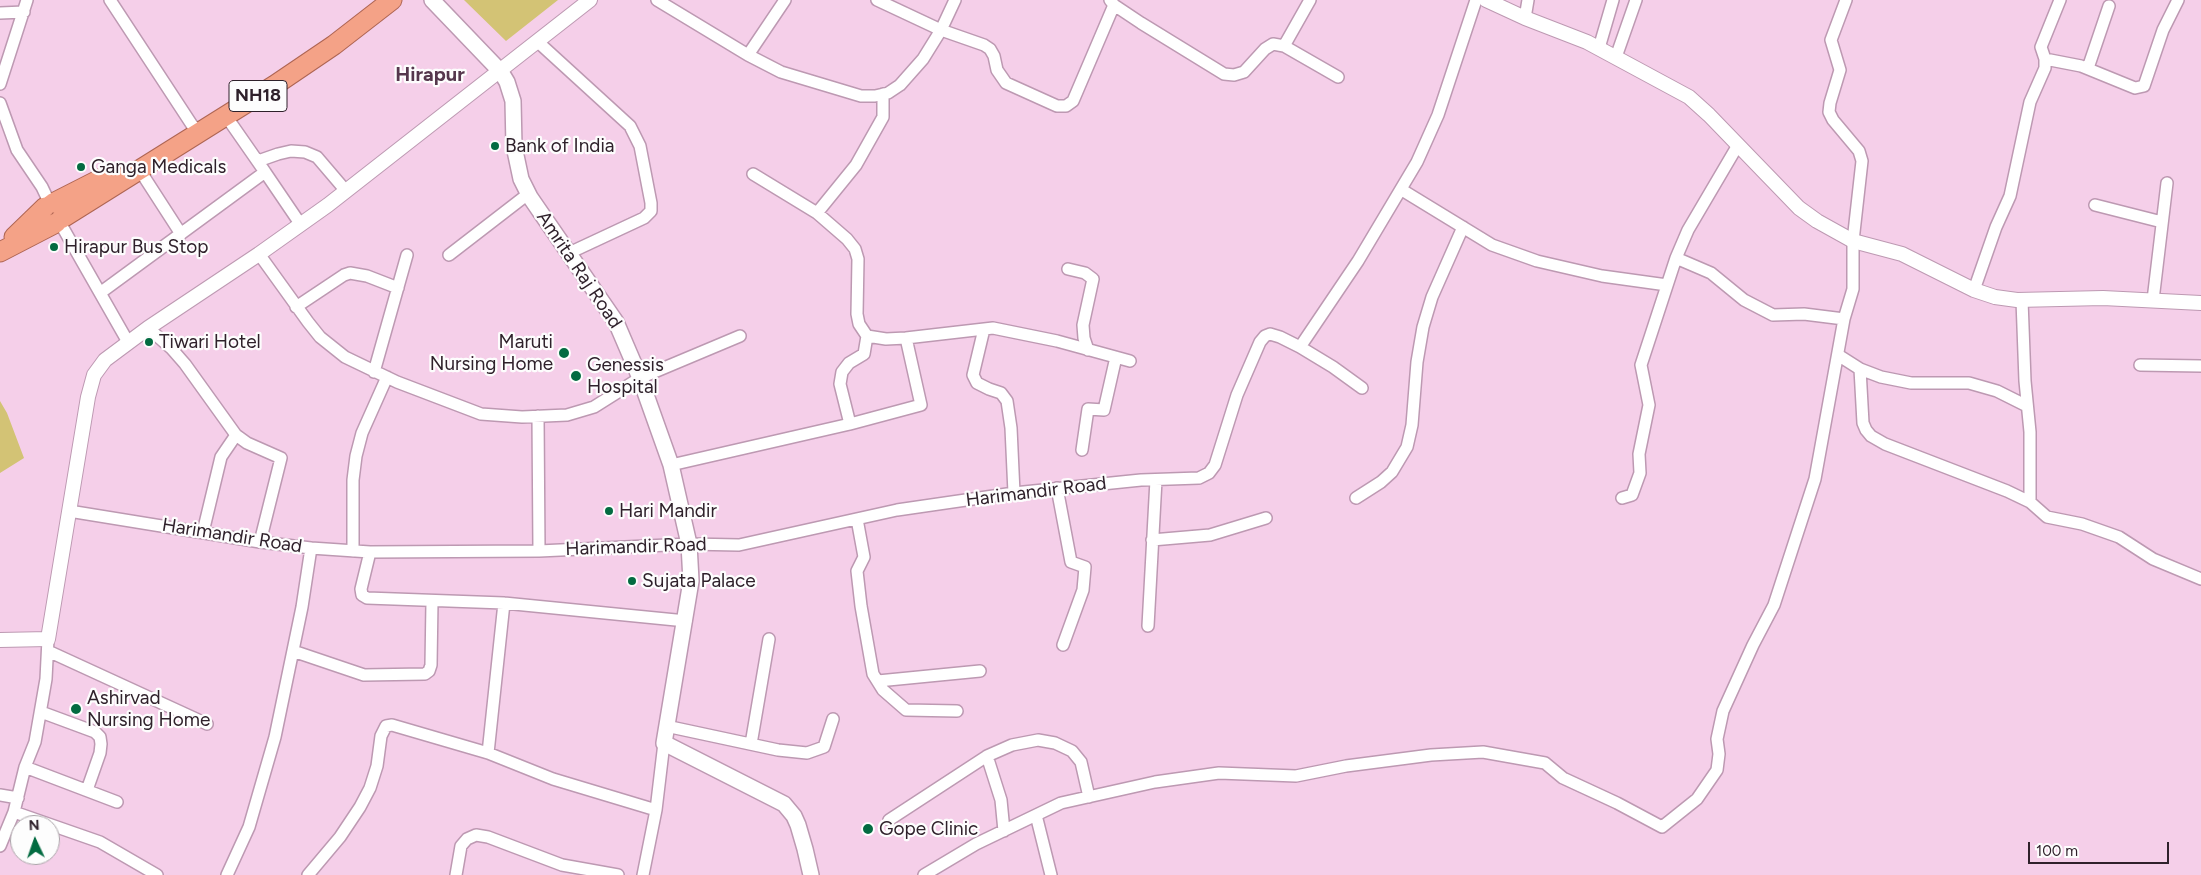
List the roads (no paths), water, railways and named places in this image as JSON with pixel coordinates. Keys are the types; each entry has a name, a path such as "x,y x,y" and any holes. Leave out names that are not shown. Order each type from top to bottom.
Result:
{"highway":[{"name":"NH18","path":"54,213 139,170 376,0"},
{"name":"NH18","path":"0,251 113,172 196,129 226,116 334,45 392,0"}],"main road":[{"name":"Amrita Raj Road","path":"432,0 500,72 511,92 515,157 521,179 528,194 616,322 640,378 671,465 689,544 691,581 686,621 664,743"},
{"path":"664,743 784,804 794,816 798,825 810,875"}],"street":[{"path":"0,84 27,0"},
{"path":"110,0 196,129"},
{"path":"0,846 14,812 25,767 35,742 41,712 48,645 70,511 92,381 98,368 128,342 301,225 500,72 590,0"},
{"path":"657,0 748,55 792,77 861,96 888,93 900,85 923,59 941,30 955,0"},
{"path":"748,55 785,0"},
{"path":"877,0 941,30 984,45 990,49 994,56 997,70 1006,83 1057,106 1066,106 1073,101 1112,2 1224,74 1234,75 1244,72 1264,49 1273,44 1284,46 1338,77"},
{"path":"1284,46 1310,0"},
{"path":"1362,388 1300,347 1358,261 1402,190 1438,116 1476,0"},
{"path":"1486,0 1598,48 1688,97 1799,208 1817,221 1853,241 1902,254 1974,290 1994,297 2022,300 2103,298 2201,303"},
{"path":"1525,18 1528,0"},
{"path":"1598,48 1613,0"},
{"path":"1616,57 1636,0"},
{"path":"924,875 943,871 976,844 1061,803 1155,782 1218,773 1296,776 1356,764 1431,755 1483,752 1545,764 1563,778 1617,803 1662,827 1697,799 1718,770 1719,754 1717,739 1723,712 1753,644 1774,605 1815,479 1844,319 1853,289 1853,241 1862,162 1859,151 1833,120 1829,112 1840,70 1831,40 1846,0"},
{"path":"1974,290 1996,227 2010,196 2030,102 2045,68 2045,59 2041,53 2041,47 2060,0"},
{"path":"2045,59 2088,68 2135,88 2144,86 2163,30 2178,0"},
{"path":"2088,68 2109,6"},
{"path":"0,13 24,12"},
{"path":"538,42 630,126 640,146 651,203 651,212 644,218 570,253"},
{"path":"817,213 856,166 883,117 883,94"},
{"path":"0,102 5,130 42,187 54,213 128,342"},
{"path":"226,116 301,225"},
{"path":"1622,498 1632,495 1640,473 1639,454 1649,405 1641,365 1676,258 1688,230 1738,145"},
{"path":"258,161 284,152 305,152 317,157 346,191"},
{"path":"139,170 181,234"},
{"path":"100,294 265,172"},
{"path":"752,174 817,213 847,239 855,249 858,259 857,314 859,324 867,336 864,354 849,363 842,372 840,384 850,424"},
{"path":"2153,300 2168,183"},
{"path":"1402,190 1492,245 1538,261 1602,276 1668,284"},
{"path":"449,254 528,194"},
{"path":"2095,205 2162,222"},
{"path":"1356,498 1381,482 1392,472 1407,447 1412,425 1417,362 1423,327 1432,296 1463,227"},
{"path":"259,254 296,307 320,337 345,357 388,378 481,414 522,417 567,415 594,407 640,378 740,336"},
{"path":"374,372 407,255"},
{"path":"1676,258 1711,273 1744,300 1773,315 1804,314 1844,319"},
{"path":"1068,269 1085,273 1093,279 1083,324 1084,338 1088,350"},
{"path":"296,307 344,275 350,273 366,276 398,288"},
{"path":"2022,300 2030,432 2030,502"},
{"path":"148,328 171,348 185,364 236,435 247,443 282,458 260,542"},
{"path":"867,336 886,339 906,338 993,328 1130,361"},
{"path":"984,329 973,375 977,383 1001,393 1007,401 1011,428 1014,493"},
{"name":"Harimandir Road","path":"70,511 260,542 370,552 539,551 689,544 738,545 896,510 1057,488 1200,478 1215,465 1237,395 1260,342 1265,336 1275,334 1300,347"},
{"path":"671,465 850,424 921,405 906,338"},
{"path":"1838,355 1860,370 1881,377 1911,383 1969,383 2027,406"},
{"path":"1082,450 1088,409 1104,410 1116,357"},
{"path":"2140,365 2201,366"},
{"path":"1860,370 1863,423 1871,436 1885,444 2030,502 2047,517 2082,524 2119,537 2153,559 2201,579"},
{"path":"352,551 353,480 356,456 372,410 388,378"},
{"path":"538,416 539,551"},
{"path":"203,532 221,457 236,435"},
{"path":"1148,626 1156,480"},
{"path":"1057,488 1071,562 1085,567 1084,590 1063,645"},
{"path":"1152,540 1210,534 1266,518"},
{"path":"857,519 864,557 857,571 873,674 883,690 906,710 957,710"},
{"path":"227,875 249,827 275,737 294,651 311,548"},
{"path":"370,552 361,581 362,595 367,598 432,602 504,603 686,621"},
{"path":"294,651 364,675 426,674 431,665 432,602"},
{"path":"488,752 504,603"},
{"path":"750,744 769,639"},
{"path":"0,640 48,645 207,724"},
{"path":"878,682 980,671"},
{"path":"41,712 95,732 100,737 102,744 100,753 87,790"},
{"path":"666,726 778,750 807,752 824,747 833,719"},
{"path":"308,875 340,837 360,808 370,788 377,766 381,736 386,726 392,725 488,752 553,779 656,810"},
{"path":"888,820 987,756 1012,745 1038,740 1055,742 1072,751 1080,762 1086,777 1089,797"},
{"path":"643,875 656,810 664,743"},
{"path":"987,756 1001,800 1004,831"},
{"path":"25,767 117,802"},
{"path":"0,795 18,798"},
{"path":"14,812 100,842 157,875"},
{"path":"1036,815 1051,875"},
{"path":"456,875 461,846 467,839 476,836 488,837 562,865 618,875"}],"place":[{"name":"Bank of India","path":"495,146"},
{"name":"Ganga Medicals","path":"81,167"},
{"name":"Hirapur Bus Stop","path":"54,247"},
{"name":"Tiwari Hotel","path":"149,342"},
{"name":"Maruti Nursing Home","path":"564,353"},
{"name":"Genessis Hospital","path":"576,376"},
{"name":"Hari Mandir","path":"609,511"},
{"name":"Sujata Palace","path":"632,581"},
{"name":"Ashirvad Nursing Home","path":"76,709"},
{"name":"Gope Clinic","path":"868,829"}],"district":[{"name":"Hirapur","path":"430,75"}]}
